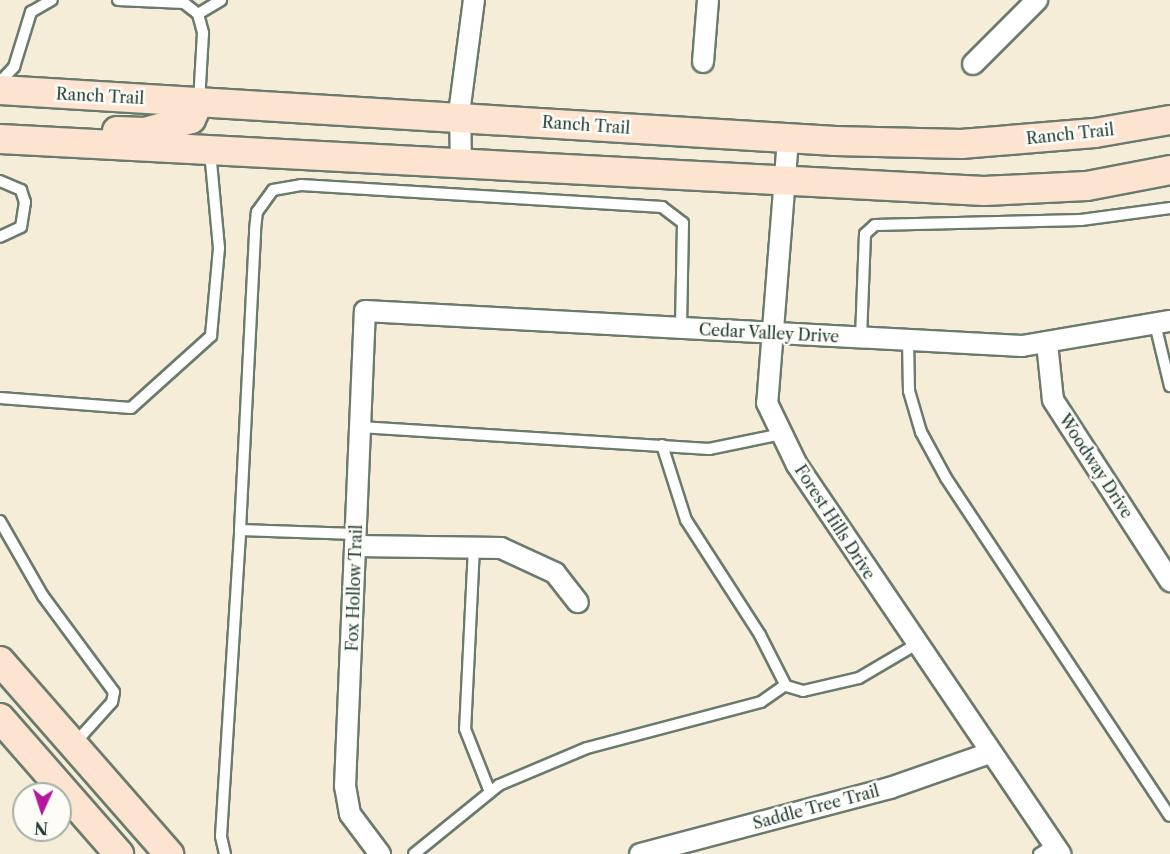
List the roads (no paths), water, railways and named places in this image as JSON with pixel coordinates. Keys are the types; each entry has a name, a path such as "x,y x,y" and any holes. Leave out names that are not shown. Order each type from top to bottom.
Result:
{"main road":[{"name":"Ranch Trail","path":"0,90 460,116 788,139 961,144 1095,133 1170,120"},
{"path":"41,142 90,130 145,132 190,119 199,102"},
{"path":"0,139 461,166 984,191 1087,186 1170,170"},
{"path":"0,661 72,746 169,854"},
{"path":"0,717 103,848 130,811"}],"street":[{"path":"461,166 460,116 474,0"},
{"path":"703,63 708,0"},
{"path":"973,64 1016,27 1037,0"},
{"name":"Forest Hills Drive","path":"788,139 767,403 782,434 915,645 1058,849"},
{"name":"Cedar Valley Drive","path":"365,311 861,338 1047,343 1163,322"},
{"name":"Fox Hollow Trail","path":"365,311 345,786 350,814 380,854"},
{"name":"Woodway Drive","path":"1047,343 1053,400 1170,581"},
{"path":"356,540 501,548 555,573 578,602"},
{"name":"Saddle Tree Trail","path":"640,854 890,788 990,753"}],"lane":[{"path":"0,82 14,67 31,12 52,0"},
{"path":"118,0 184,3 198,14 203,33 199,102"},
{"path":"198,14 221,0"},
{"path":"0,398 131,408 211,336 219,248 210,151"},
{"path":"0,181 21,190 25,202 21,227 0,237"},
{"path":"225,854 221,836 240,530 255,230 257,212 273,190 301,185 662,207 683,223 681,328"},
{"path":"861,338 865,234 875,225 1081,220 1170,208"},
{"path":"1163,322 1170,386"},
{"path":"908,340 909,391 921,432 946,478 1170,816"},
{"path":"360,427 728,448 782,434"},
{"path":"662,445 686,520 760,635 785,685 803,691 859,678 915,645"},
{"path":"0,521 43,596 114,692 112,702 72,746"},
{"path":"240,530 356,540"},
{"path":"474,547 465,729 490,792"},
{"path":"414,854 490,792 587,748 762,702 785,685"},
{"path":"1039,854 1058,849"}]}
